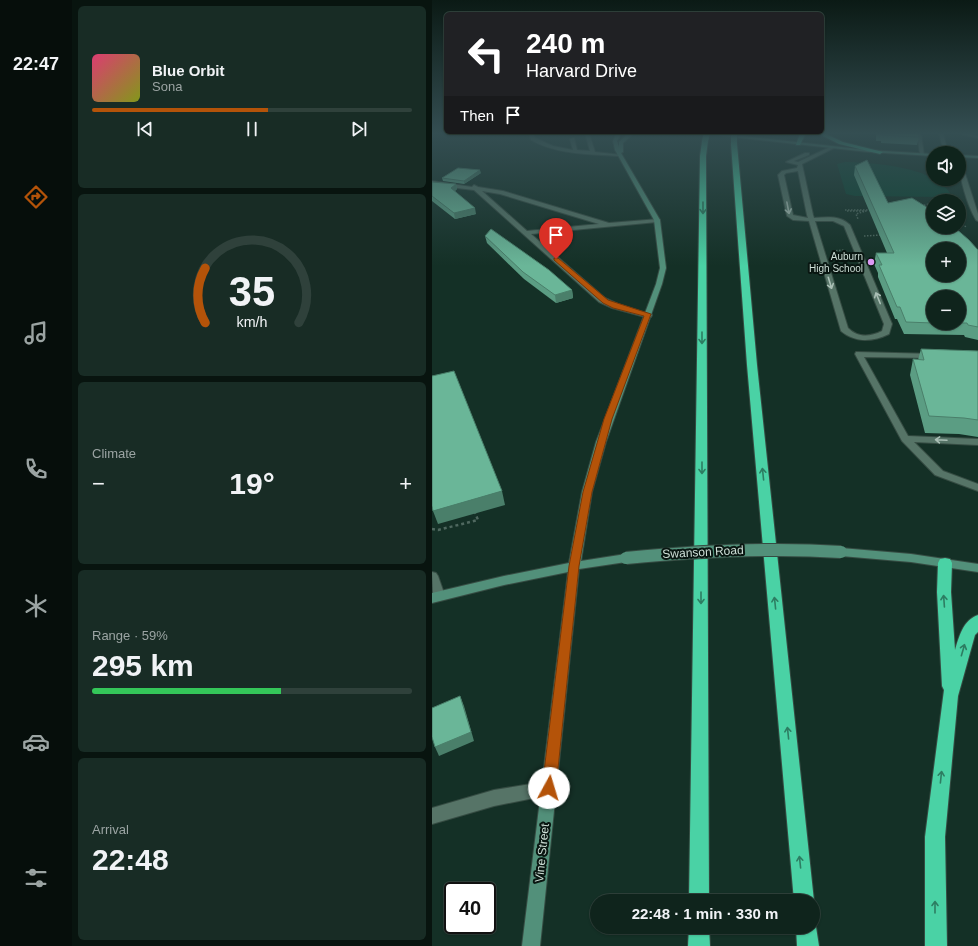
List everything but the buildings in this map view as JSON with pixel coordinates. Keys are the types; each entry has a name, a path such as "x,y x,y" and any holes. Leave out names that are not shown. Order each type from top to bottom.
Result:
{"highway":[{"path":"699,894 703,177"},
{"path":"737,177 752,365 803,894"},
{"path":"936,946 935,837 950,696 944,592 945,563"},
{"path":"950,696 968,633 978,621"},
{"path":"699,934 699,946"},
{"path":"807,934 808,946"}],"street":[{"name":"Vine Street","path":"531,946 574,566 587,492 616,395 659,284 662,268 661,240 657,220 632,177"},
{"path":"782,177 790,216 792,218 839,220 847,225 888,324 886,332 878,337 866,338 850,335"},
{"path":"802,177 811,219 844,329 850,335 905,439 939,473 978,488"},
{"path":"432,183 474,187 514,195 609,225"},
{"path":"966,185 974,212 978,219"},
{"path":"474,187 606,302 615,306 648,314"},
{"path":"526,233 657,220"},
{"path":"859,354 938,356"},
{"path":"905,439 978,442"},
{"name":"Swanson Road","path":"435,597 497,581 574,566 626,558 675,553 762,548 841,552 911,558 978,568"},
{"path":"432,576 435,597"},
{"path":"432,816 494,798 549,788"}],"path":[{"path":"920,206 926,205"},
{"path":"861,211 843,211 875,210"},
{"path":"864,236 886,235"},
{"path":"830,251 843,250"},
{"path":"432,529 438,530 478,520 475,513"}],"green space":[{"path":"841,177 926,177 926,186 944,186 950,194 926,194 926,197 855,196 846,194"}],"place":[{"name":"Auburn High School","path":"871,262"}],"route":[{"path":"549,788 574,566 587,492 616,395 648,314 615,306 606,302 556,259"}]}
